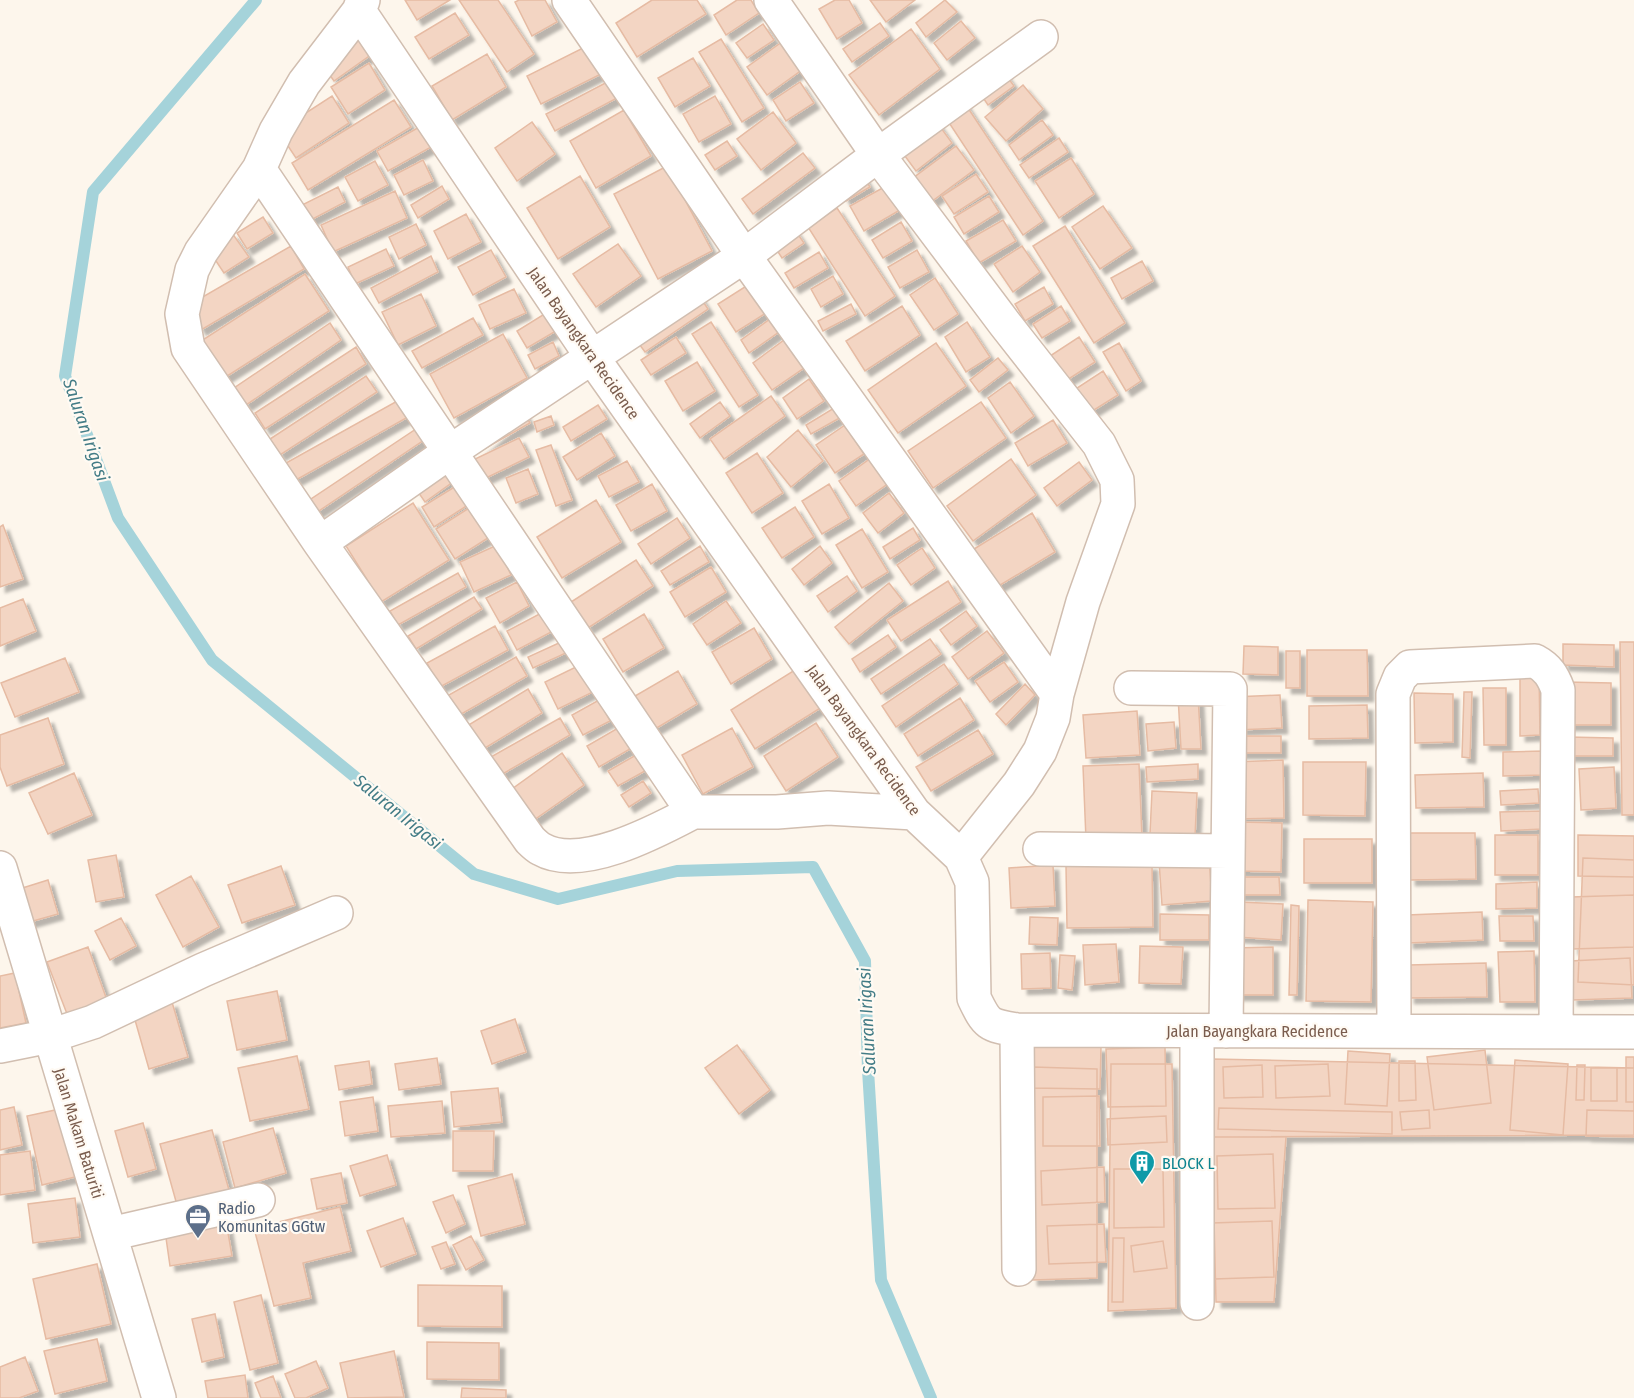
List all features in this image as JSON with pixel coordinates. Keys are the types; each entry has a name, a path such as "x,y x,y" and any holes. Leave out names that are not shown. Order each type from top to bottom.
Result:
{"street":[{"path":"569,0 744,256 1057,694"},
{"path":"771,0 878,155 1099,444 1117,480 1118,504 1083,602 1057,694 1053,718 1040,751 1019,784 961,857"},
{"path":"361,5 304,83 276,131 259,169 201,252 192,270 182,314 188,348 320,543 530,840 541,849 559,855 598,853 655,832 693,812 777,812 828,808 914,813"},
{"name":"Jalan Bayangkara Recidence","path":"361,5 592,357 914,813 961,857 972,882 974,998 982,1015 993,1026 1017,1030 1634,1032"},
{"path":"320,543 451,451 744,256 878,155 1041,38"},
{"path":"259,169 693,812"},
{"path":"1394,1031 1393,694 1400,677 1410,667 1535,661 1546,668 1558,690 1556,1032"},
{"path":"1131,687 1229,677 1228,851 1211,1031 1197,1303"},
{"path":"1040,849 1228,851"},
{"name":"Jalan Makam Baturiti","path":"0,868 159,1398"},
{"path":"0,1046 50,1036 93,1022 203,970 336,913"},
{"path":"1017,1030 1019,1269"},
{"path":"110,1234 258,1200"}],"building":[{"path":"405,0 450,0 417,20"},
{"path":"459,0 498,0 534,54 507,72"},
{"path":"545,0 557,22 532,36 515,2"},
{"path":"652,0 697,0 706,14 637,57 616,23"},
{"path":"737,0 751,0 759,13 726,35 714,15"},
{"path":"835,0 849,0 862,23 837,39 819,9"},
{"path":"870,0 915,0 886,22"},
{"path":"945,0 957,12 926,37 916,23"},
{"path":"455,13 469,35 429,59 415,37"},
{"path":"961,21 975,38 947,60 934,43"},
{"path":"880,23 889,36 852,62 843,49"},
{"path":"763,24 774,40 747,58 736,43"},
{"path":"911,29 940,69 879,115 849,75"},
{"path":"361,37 372,54 334,81 322,64"},
{"path":"721,39 764,108 742,122 699,52"},
{"path":"786,39 806,67 767,95 747,67"},
{"path":"587,46 601,74 541,104 527,76"},
{"path":"487,54 506,87 452,120 432,86"},
{"path":"693,58 710,86 675,107 658,78"},
{"path":"369,63 385,90 348,114 331,87"},
{"path":"1003,71 1014,86 988,105 977,89"},
{"path":"611,80 619,97 555,131 546,114"},
{"path":"800,82 814,103 786,121 773,100"},
{"path":"1023,85 1043,109 1006,141 985,117"},
{"path":"332,96 349,123 296,158 278,131"},
{"path":"715,96 731,124 699,142 683,114"},
{"path":"962,99 1043,221 1023,235 942,112"},
{"path":"394,100 411,127 308,190 292,163"},
{"path":"624,110 651,156 596,188 570,141"},
{"path":"773,112 796,143 761,170 737,139"},
{"path":"1042,120 1053,135 1019,160 1009,145"},
{"path":"936,121 952,143 916,171 899,148"},
{"path":"532,122 555,154 517,181 495,148"},
{"path":"421,126 433,146 388,171 377,151"},
{"path":"1059,138 1068,152 1029,178 1020,165"},
{"path":"727,141 737,156 715,170 705,155"},
{"path":"956,146 974,170 931,202 913,178"},
{"path":"803,153 815,168 753,214 742,199"},
{"path":"1071,158 1094,194 1059,218 1035,181"},
{"path":"423,160 433,181 404,195 394,175"},
{"path":"375,161 388,185 358,201 345,177"},
{"path":"667,166 712,251 658,279 614,194"},
{"path":"976,174 988,192 954,214 942,196"},
{"path":"580,176 610,227 558,259 527,208"},
{"path":"863,176 870,187 846,201 840,190"},
{"path":"442,186 449,199 418,218 411,205"},
{"path":"886,186 900,210 864,231 850,206"},
{"path":"338,187 345,202 309,221 302,205"},
{"path":"395,191 407,218 333,252 321,225"},
{"path":"989,196 999,212 964,234 954,217"},
{"path":"1103,206 1132,248 1100,269 1072,227"},
{"path":"837,208 895,296 865,316 808,227"},
{"path":"466,214 481,242 448,259 434,231"},
{"path":"263,217 273,233 247,249 237,233"},
{"path":"1003,220 1016,241 979,263 966,241"},
{"path":"901,222 912,241 883,258 872,240"},
{"path":"416,224 426,245 399,259 389,237"},
{"path":"1065,226 1125,323 1094,343 1033,246"},
{"path":"795,230 804,243 782,258 773,244"},
{"path":"232,233 249,257 224,273 208,249"},
{"path":"618,244 641,276 596,307 573,274"},
{"path":"291,246 304,269 201,330 187,306"},
{"path":"1022,246 1040,272 1013,292 994,264"},
{"path":"386,249 394,266 355,284 348,267"},
{"path":"491,250 506,277 473,295 458,267"},
{"path":"917,250 929,272 900,288 888,267"},
{"path":"819,252 828,268 794,288 785,273"},
{"path":"431,256 438,272 379,303 371,288"},
{"path":"1142,261 1153,281 1122,299 1111,278"},
{"path":"305,274 329,311 221,380 198,343"},
{"path":"833,276 843,294 821,307 811,289"},
{"path":"935,278 958,314 934,330 910,295"},
{"path":"751,283 769,311 736,332 718,304"},
{"path":"1044,287 1053,304 1025,321 1015,304"},
{"path":"514,289 526,313 490,329 479,305"},
{"path":"421,294 436,326 398,345 382,312"},
{"path":"698,294 708,309 645,352 634,337"},
{"path":"851,304 856,314 823,331 818,321"},
{"path":"902,306 920,335 865,371 846,341"},
{"path":"1061,306 1070,321 1042,338 1033,324"},
{"path":"546,313 556,331 527,348 517,331"},
{"path":"473,318 483,335 422,368 412,351"},
{"path":"770,319 779,332 749,353 741,340"},
{"path":"711,322 758,395 739,407 692,334"},
{"path":"967,322 990,357 966,372 945,337"},
{"path":"330,323 341,340 246,405 234,388"},
{"path":"503,334 527,378 454,418 430,374"},
{"path":"676,337 686,353 651,375 641,360"},
{"path":"1079,337 1095,362 1064,382 1047,358"},
{"path":"784,340 804,368 772,390 753,363"},
{"path":"553,342 559,356 535,369 528,355"},
{"path":"936,343 966,386 898,433 868,390"},
{"path":"1119,343 1141,381 1126,391 1103,352"},
{"path":"356,347 366,364 265,429 255,413"},
{"path":"998,358 1008,370 979,392 970,380"},
{"path":"697,362 715,391 683,411 665,381"},
{"path":"1103,371 1118,395 1086,415 1071,392"},
{"path":"366,376 377,392 280,455 270,439"},
{"path":"809,379 824,401 797,419 783,398"},
{"path":"1010,382 1034,416 1011,433 988,398"},
{"path":"771,396 785,416 724,459 710,439"},
{"path":"399,400 408,417 296,480 286,463"},
{"path":"720,402 730,416 700,438 690,424"},
{"path":"981,402 1006,438 933,488 908,451"},
{"path":"598,405 607,419 571,441 563,427"},
{"path":"839,405 845,415 811,434 806,425"},
{"path":"524,413 530,423 477,453"},
{"path":"551,416 554,425 537,432 534,422"},
{"path":"1053,420 1067,443 1028,466 1015,443"},
{"path":"845,425 864,454 835,473 816,445"},
{"path":"416,429 424,440 307,519 299,507"},
{"path":"798,430 823,461 791,487 767,457"},
{"path":"601,433 615,456 577,480 563,457"},
{"path":"519,438 529,457 484,479 475,459"},
{"path":"551,445 572,500 556,506 536,450"},
{"path":"757,453 783,493 752,513 726,473"},
{"path":"871,458 889,483 856,506 839,481"},
{"path":"1011,459 1036,495 973,541 947,506"},
{"path":"627,461 639,482 609,497 598,476"},
{"path":"445,462 457,479 425,502 414,486"},
{"path":"1079,462 1092,480 1057,506 1044,488"},
{"path":"528,469 538,494 516,503 506,478"},
{"path":"652,484 667,511 631,531 616,505"},
{"path":"829,484 849,518 822,534 802,501"},
{"path":"456,486 468,505 434,527 422,507"},
{"path":"889,493 904,513 878,533 863,513"},
{"path":"596,500 621,542 562,578 537,537"},
{"path":"413,503 449,560 381,602 346,546"},
{"path":"795,507 814,537 782,558 762,528"},
{"path":"469,508 488,538 455,559 436,529"},
{"path":"1032,513 1055,552 997,587 974,549"},
{"path":"677,518 690,538 651,564 638,544"},
{"path":"3,525 23,579 0,587 0,527"},
{"path":"913,528 920,540 890,559 883,547"},
{"path":"862,529 888,572 862,588 836,545"},
{"path":"497,545 511,575 474,592 460,562"},
{"path":"700,546 709,562 670,585 661,571"},
{"path":"820,546 832,563 804,585 792,569"},
{"path":"922,548 935,568 911,585 897,565"},
{"path":"636,560 653,586 588,628 571,602"},
{"path":"711,567 726,592 685,617 670,592"},
{"path":"458,573 466,587 398,625 390,611"},
{"path":"847,576 857,591 828,612 817,596"},
{"path":"948,581 961,602 901,641 887,620"},
{"path":"517,582 529,606 500,623 486,598"},
{"path":"889,583 903,601 849,644 835,627"},
{"path":"474,597 482,609 416,649 408,636"},
{"path":"23,599 36,631 0,646 0,608"},
{"path":"726,601 741,623 707,645 693,624"},
{"path":"547,610 557,629 517,650 507,631"},
{"path":"966,611 977,626 951,645 940,630"},
{"path":"644,614 664,648 623,672 603,639"},
{"path":"495,626 508,650 440,687 427,663"},
{"path":"754,628 772,659 731,684 712,652"},
{"path":"987,631 1004,653 968,679 952,657"},
{"path":"888,635 896,647 860,672 852,659"},
{"path":"930,639 941,654 881,694 871,679"},
{"path":"561,642 566,653 533,668 528,657"},
{"path":"1620,642 1634,642 1634,815 1622,815"},
{"path":"1563,644 1614,645 1614,667 1563,665"},
{"path":"1244,646 1278,647 1278,675 1243,674"},
{"path":"1307,650 1367,650 1368,696 1307,696"},
{"path":"1286,651 1300,651 1300,688 1286,688"},
{"path":"516,657 527,676 451,720 440,700"},
{"path":"65,658 79,692 15,717 1,683"},
{"path":"1004,662 1018,682 990,702 975,681"},
{"path":"582,664 595,691 558,709 545,682"},
{"path":"944,664 958,684 896,727 882,706"},
{"path":"798,668 822,707 755,749 731,710"},
{"path":"678,671 697,704 655,729 635,696"},
{"path":"1520,671 1539,671 1540,735 1520,736"},
{"path":"1566,682 1611,683 1611,725 1565,725"},
{"path":"1025,684 1035,695 1006,725 996,714"},
{"path":"1483,688 1506,688 1506,745 1484,745"},
{"path":"528,689 542,713 472,756 457,732"},
{"path":"1464,692 1472,692 1470,758 1462,757"},
{"path":"1414,693 1453,694 1453,742 1415,743"},
{"path":"1198,695 1201,749 1181,749 1178,696"},
{"path":"1280,695 1282,728 1235,730 1233,697"},
{"path":"960,698 974,720 918,756 904,734"},
{"path":"599,700 610,721 583,735 572,715"},
{"path":"1367,705 1368,738 1309,739 1309,706"},
{"path":"1137,711 1140,755 1086,758 1083,715"},
{"path":"48,718 64,764 7,786 0,767 0,735"},
{"path":"560,718 570,735 492,780 482,762"},
{"path":"1174,722 1176,748 1148,751 1146,724"},
{"path":"816,723 838,757 786,791 764,756"},
{"path":"618,728 630,749 599,767 587,746"},
{"path":"732,728 753,767 703,794 682,755"},
{"path":"978,730 993,754 931,791 916,767"},
{"path":"1235,736 1281,736 1281,753 1235,753"},
{"path":"1568,737 1613,738 1613,756 1568,756"},
{"path":"1544,751 1545,775 1503,776 1503,752"},
{"path":"562,753 584,785 534,820 512,789"},
{"path":"636,755 645,771 618,786 608,771"},
{"path":"1283,760 1284,818 1234,819 1232,762"},
{"path":"1303,762 1366,762 1365,816 1303,815"},
{"path":"1139,764 1142,837 1086,840 1083,766"},
{"path":"1198,764 1198,779 1147,782 1146,767"},
{"path":"1614,767 1616,808 1581,810 1579,769"},
{"path":"74,773 92,815 48,834 29,793"},
{"path":"1483,773 1484,807 1416,808 1415,775"},
{"path":"643,781 651,793 629,807 621,795"},
{"path":"1538,789 1539,803 1501,805 1500,791"},
{"path":"1152,791 1197,793 1195,836 1150,834"},
{"path":"1542,811 1542,829 1501,831 1500,812"},
{"path":"1238,822 1282,823 1281,872 1237,871"},
{"path":"1410,833 1475,833 1476,879 1410,880"},
{"path":"1495,835 1538,835 1538,875 1495,875"},
{"path":"1578,835 1634,836 1634,877 1578,876"},
{"path":"1304,839 1372,839 1372,883 1304,883"},
{"path":"116,855 124,897 96,902 88,860"},
{"path":"1209,856 1212,901 1162,905 1159,861"},
{"path":"1583,858 1634,860 1634,985 1578,982"},
{"path":"1053,865 1055,906 1011,908 1009,868"},
{"path":"1152,865 1153,927 1067,928 1066,866"},
{"path":"281,866 295,905 242,923 228,885"},
{"path":"191,876 219,927 183,947 156,895"},
{"path":"1236,877 1279,877 1280,895 1236,895"},
{"path":"48,880 58,914 26,923 16,890"},
{"path":"1537,882 1537,908 1496,909 1496,884"},
{"path":"1634,895 1634,947 1573,949 1571,897"},
{"path":"1308,900 1373,902 1371,1002 1306,1001"},
{"path":"1239,902 1283,904 1281,940 1237,937"},
{"path":"1291,905 1299,906 1297,995 1289,995"},
{"path":"1482,912 1483,940 1408,943 1407,915"},
{"path":"1160,914 1209,915 1209,940 1160,940"},
{"path":"1499,916 1533,916 1534,941 1500,941"},
{"path":"1030,917 1058,918 1057,945 1029,944"},
{"path":"121,918 136,946 110,960 95,931"},
{"path":"1116,944 1119,982 1085,985 1083,945"},
{"path":"1140,946 1183,947 1181,984 1139,983"},
{"path":"88,947 108,1003 69,1019 47,962"},
{"path":"1273,947 1273,995 1231,995 1230,948"},
{"path":"1534,951 1535,1002 1500,1002 1498,952"},
{"path":"1050,953 1051,988 1022,989 1021,954"},
{"path":"1060,955 1075,956 1072,990 1058,988"},
{"path":"1630,958 1632,998 1572,1000 1570,961"},
{"path":"1486,963 1487,997 1409,998 1409,965"},
{"path":"15,973 26,1023 0,1028 0,976"},
{"path":"277,991 287,1040 237,1050 227,1001"},
{"path":"172,1002 188,1057 149,1069 133,1013"},
{"path":"515,1019 526,1052 492,1064 481,1031"},
{"path":"737,1045 770,1090 739,1114 705,1068"},
{"path":"1029,1045 1101,1047 1100,1089 1029,1088"},
{"path":"1165,1047 1166,1106 1108,1107 1106,1049"},
{"path":"1485,1050 1491,1103 1434,1110 1427,1057"},
{"path":"1348,1051 1390,1054 1387,1106 1345,1104"},
{"path":"297,1056 309,1109 250,1121 238,1068"},
{"path":"1626,1057 1634,1057 1634,1102 1626,1102"},
{"path":"437,1058 441,1084 399,1090 395,1064"},
{"path":"1212,1059 1634,1068 1634,1135 1212,1137"},
{"path":"1515,1060 1568,1064 1563,1135 1510,1130"},
{"path":"369,1061 372,1084 339,1090 335,1066"},
{"path":"1399,1061 1415,1061 1416,1100 1399,1101"},
{"name":"BLOCK L","path":"1111,1064 1172,1064 1176,1308 1108,1311"},
{"path":"1328,1064 1330,1096 1276,1098 1275,1066"},
{"path":"1262,1065 1263,1097 1224,1098 1223,1067"},
{"path":"1577,1065 1585,1065 1584,1100 1576,1100"},
{"path":"1033,1067 1097,1069 1097,1278 1032,1280"},
{"path":"1591,1068 1617,1068 1617,1101 1591,1101"},
{"path":"498,1088 502,1122 454,1127 451,1092"},
{"path":"1099,1096 1100,1146 1043,1146 1043,1097"},
{"path":"373,1097 378,1131 345,1136 340,1102"},
{"path":"442,1101 445,1133 391,1137 388,1106"},
{"path":"14,1107 22,1145 0,1150 0,1110"},
{"path":"1219,1108 1392,1112 1392,1134 1218,1129"},
{"path":"60,1109 75,1177 42,1185 27,1116"},
{"path":"1429,1110 1430,1128 1402,1130 1400,1112"},
{"path":"1587,1110 1634,1111 1634,1137 1586,1136"},
{"path":"1166,1116 1167,1142 1108,1145 1107,1119"},
{"path":"143,1123 156,1169 128,1177 115,1131"},
{"path":"273,1128 286,1173 235,1188 223,1142"},
{"path":"212,1130 229,1190 177,1205 160,1144"},
{"path":"453,1131 494,1131 493,1171 453,1171"},
{"name":"BLOCK L","path":"1212,1137 1286,1137 1274,1302 1216,1302"},
{"path":"30,1151 35,1190 0,1195 0,1155"},
{"path":"1273,1154 1275,1208 1218,1209 1217,1156"},
{"path":"387,1155 396,1185 360,1196 350,1166"},
{"path":"1104,1167 1105,1202 1042,1205 1041,1171"},
{"path":"1114,1169 1163,1169 1164,1227 1114,1228"},
{"path":"341,1173 347,1203 317,1209 311,1179"},
{"path":"512,1174 525,1224 481,1236 468,1186"},
{"path":"453,1195 465,1224 446,1233 433,1202"},
{"path":"75,1198 80,1237 33,1243 28,1204"},
{"path":"340,1207 351,1251 303,1263 311,1298 274,1306 254,1228"},
{"name":"Radio Komunitas GGtw","path":"225,1215 232,1256 170,1266 164,1224"},
{"path":"403,1218 416,1254 381,1267 367,1231"},
{"path":"1272,1221 1274,1277 1214,1279 1212,1223"},
{"path":"1104,1224 1106,1262 1049,1264 1047,1226"},
{"path":"471,1236 484,1260 466,1270 453,1245"},
{"path":"1113,1238 1124,1238 1123,1302 1112,1302"},
{"path":"1163,1241 1167,1268 1134,1272 1131,1246"},
{"path":"446,1242 455,1264 441,1269 432,1247"},
{"path":"97,1264 111,1324 46,1339 33,1279"},
{"path":"418,1285 502,1286 502,1327 418,1326"},
{"path":"261,1295 278,1363 250,1370 234,1302"},
{"path":"215,1314 224,1357 202,1362 192,1319"},
{"path":"97,1339 107,1381 55,1394 44,1351"},
{"path":"427,1342 499,1343 499,1380 427,1379"},
{"path":"394,1351 404,1397 348,1398 340,1363"},
{"path":"25,1357 38,1391 19,1398 0,1398 0,1367"},
{"path":"316,1361 328,1388 306,1398 295,1398 285,1374"},
{"path":"245,1375 248,1398 208,1398 205,1381"},
{"path":"273,1376 281,1398 261,1398 255,1383"},
{"path":"462,1388 506,1390 506,1398 461,1398"}],"waterway":[{"name":"Saluran Irigasi","path":"256,0 93,192 65,376 118,518 212,660 474,874 558,899 677,871 813,867 865,961 868,1070 881,1280 931,1398"}],"place":[{"name":"BLOCK L","path":"1142,1186"},
{"name":"Radio Komunitas GGtw","path":"198,1240"}]}
